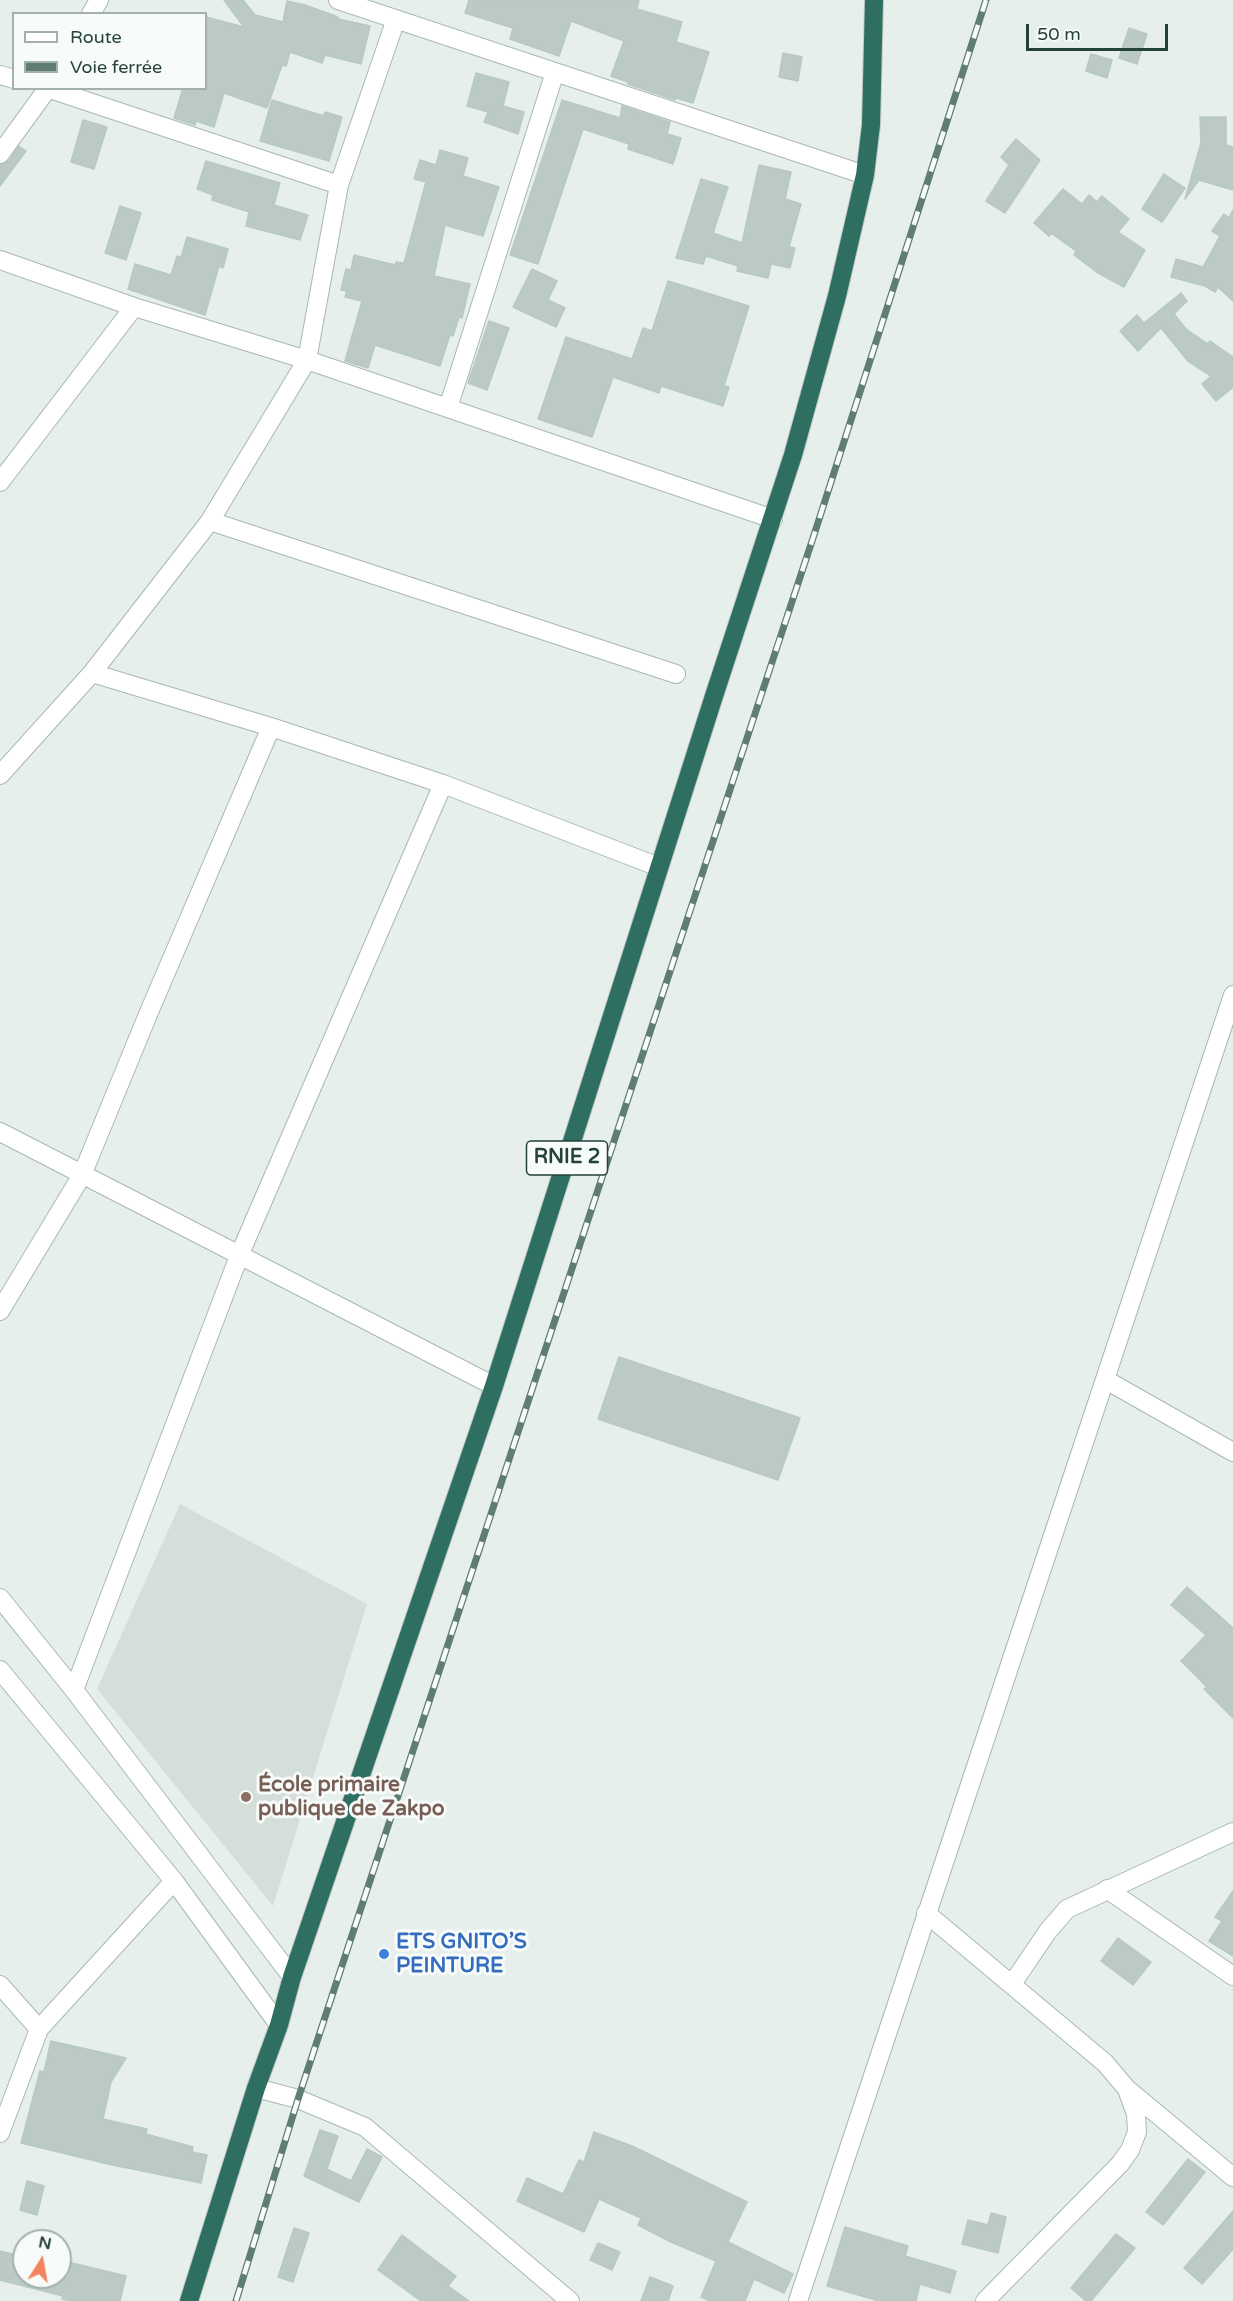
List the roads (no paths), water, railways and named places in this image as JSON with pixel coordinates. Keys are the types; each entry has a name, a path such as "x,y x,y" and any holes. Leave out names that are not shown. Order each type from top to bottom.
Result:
{"highway":[{"name":"RNIE 2","path":"189,2301 256,2088 279,2025 292,1977 494,1386 659,867 773,519 837,296 865,176 872,125 874,0"}],"street":[{"path":"338,0 865,176"},
{"path":"0,775 92,673 210,521 307,360 339,185 396,20"},
{"path":"448,408 555,72"},
{"path":"0,154 47,90"},
{"path":"51,90 339,185"},
{"path":"0,260 134,307 307,360 773,519"},
{"path":"0,482 134,307"},
{"path":"210,521 676,674"},
{"path":"92,673 271,727 443,784 659,867"},
{"path":"0,1311 82,1176 149,1012 271,727"},
{"path":"74,1690 239,1256 443,784"},
{"path":"798,2301 1233,995"},
{"path":"0,1132 494,1386"},
{"path":"1106,1380 1233,1452"},
{"path":"0,1598 74,1690 292,1977"},
{"path":"0,1670 174,1881 279,2025"},
{"path":"1012,1983 1048,1930 1067,1909 1233,1832"},
{"path":"0,2133 39,2029 174,1881"},
{"path":"1107,1889 1233,1976"},
{"path":"926,1913 1012,1983 1105,2063 1127,2089 1233,2177"},
{"path":"0,1985 39,2029"},
{"path":"256,2088 298,2098 365,2127 570,2301"},
{"path":"985,2301 1120,2164 1130,2150 1137,2132 1136,2114 1127,2089"}],"railway":[{"path":"236,2301 298,2099 814,535 986,0"}],"place":[{"name":"École primaire publique de Zakpo","path":"246,1797"},
{"name":"ETS GNITO’S PEINTURE","path":"384,1954"}]}
